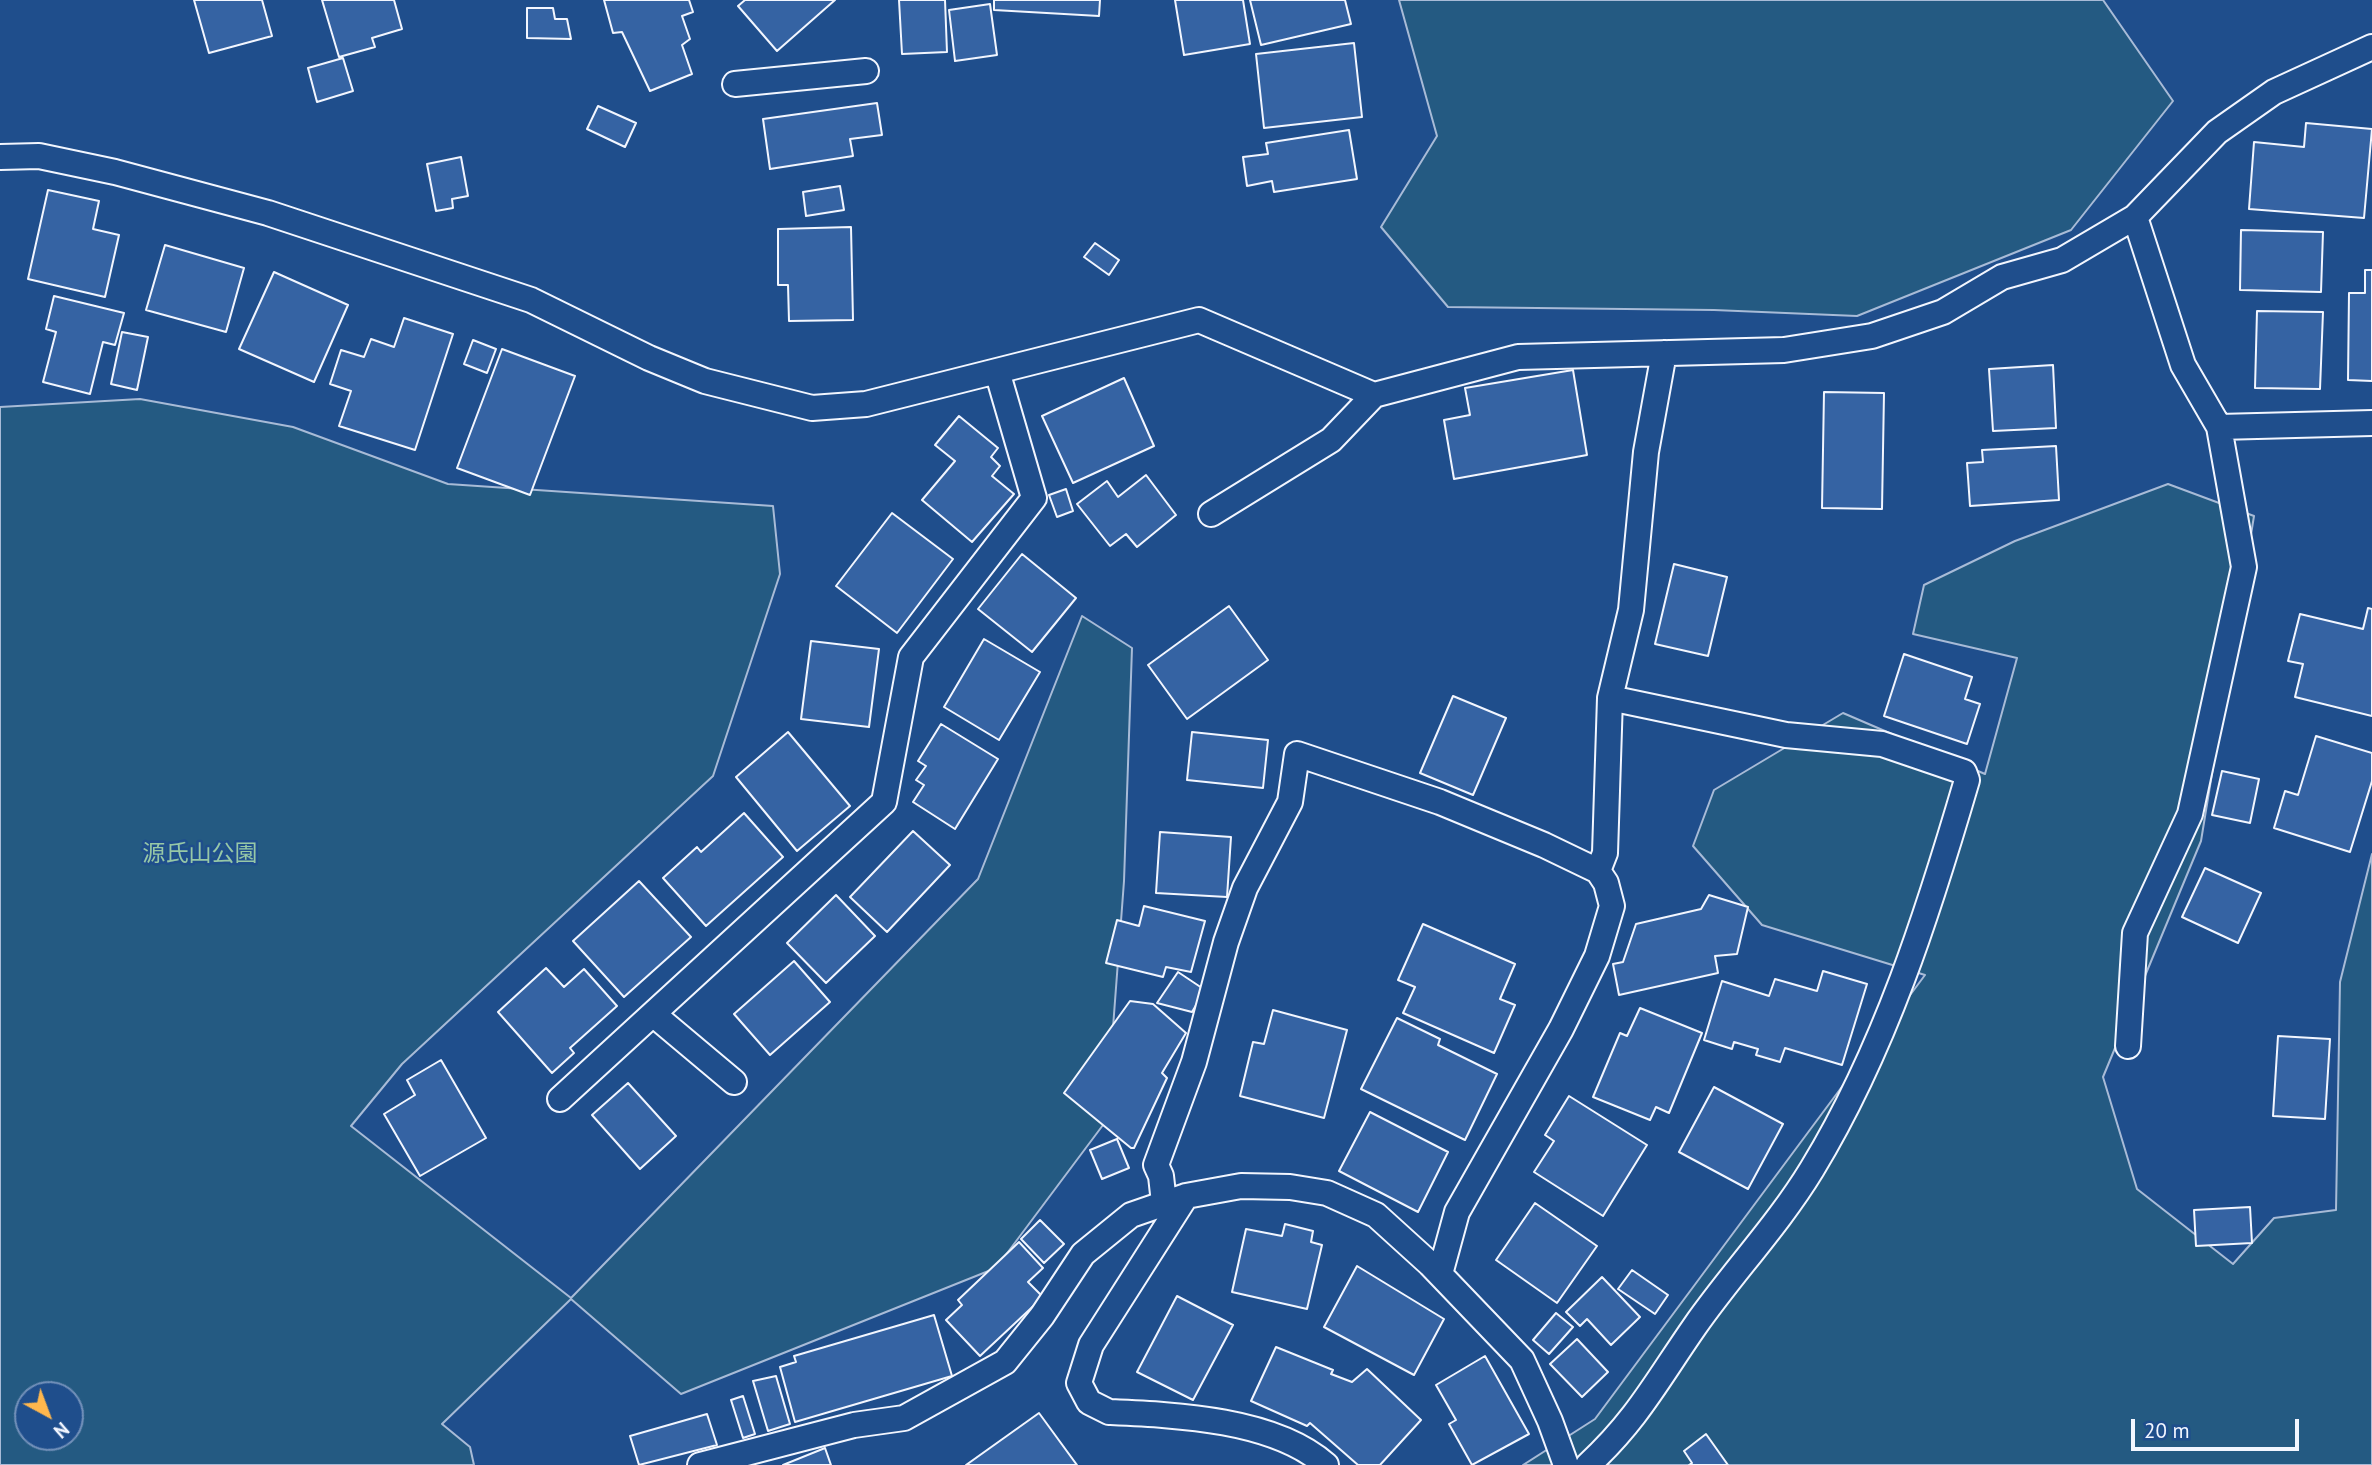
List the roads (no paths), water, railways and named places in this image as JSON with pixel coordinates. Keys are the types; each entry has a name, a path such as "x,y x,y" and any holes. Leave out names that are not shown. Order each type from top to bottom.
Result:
{"lane":[{"path":"1211,514 1331,440 1374,395 1518,357 1784,350 1872,336 1943,313 2002,277 2062,260 2135,217 2217,132 2274,92 2372,47"},
{"path":"734,85 866,71"},
{"path":"0,157 52,159 268,213 531,300 649,358 705,382 812,408 866,404 1199,320 1374,395"},
{"path":"2128,1046 2134,933 2190,814 2244,567 2219,427 2183,365 2135,217"},
{"path":"1598,871 1605,852 1610,698 1631,610 1646,452 1664,353"},
{"path":"560,1099 884,802 911,657 1034,498 997,371"},
{"path":"2219,427 2372,423"},
{"path":"1588,1465 1617,1439 1655,1390 1694,1327 1771,1230 1812,1169 1846,1108 1902,978 1937,882 1967,780 1964,772 1950,766 1882,744 1786,735 1610,698"},
{"path":"1175,1200 1156,1165 1194,1062 1226,942 1245,888 1290,802 1297,754 1440,802 1544,845 1598,871 1606,883 1612,906 1597,956 1561,1029 1457,1212 1440,1274"},
{"path":"653,1014 734,1082"},
{"path":"700,1465 854,1425 904,1418 1005,1362 1042,1316 1083,1254 1131,1215 1175,1200 1241,1186 1290,1187 1327,1193 1376,1215 1440,1274 1522,1360 1550,1421 1566,1465"},
{"path":"1175,1200 1091,1345 1079,1383 1089,1402 1109,1412 1245,1427 1299,1445 1326,1465"}],"park label":[{"name":"源氏山公園","path":"200,854"}]}
